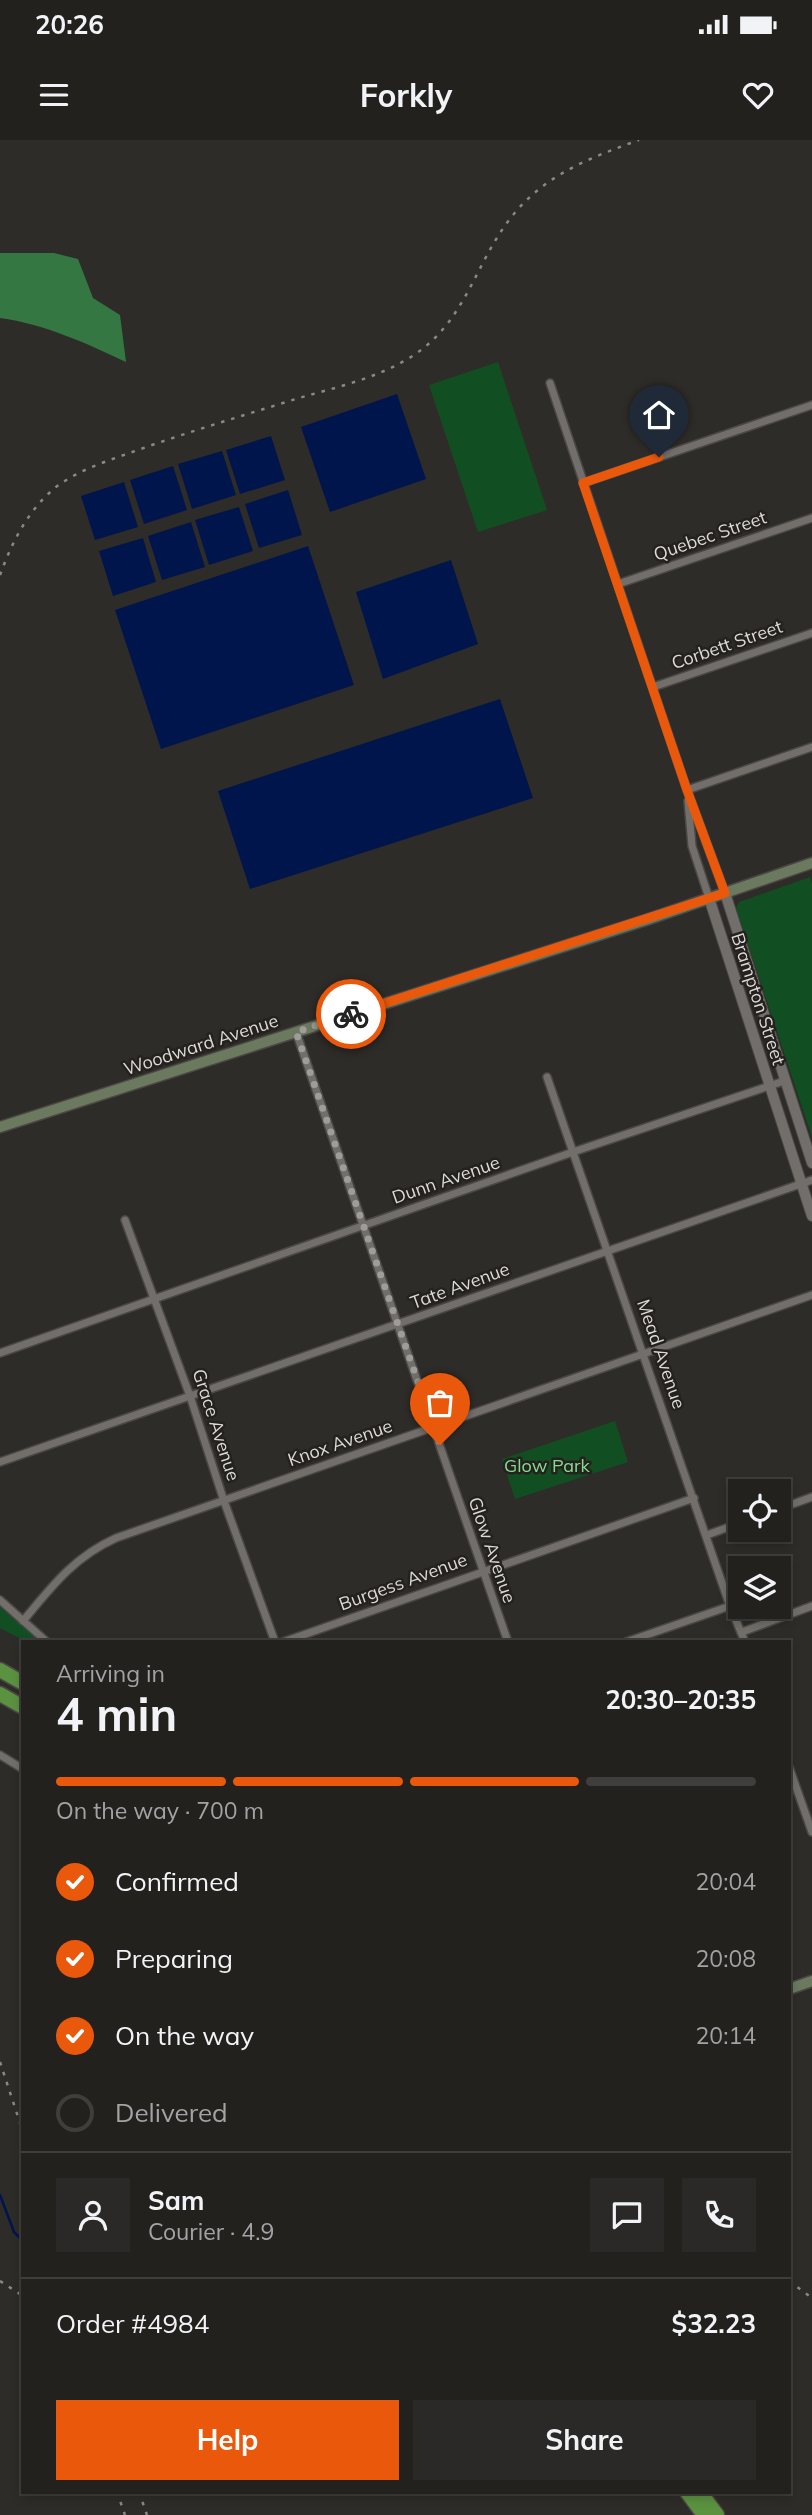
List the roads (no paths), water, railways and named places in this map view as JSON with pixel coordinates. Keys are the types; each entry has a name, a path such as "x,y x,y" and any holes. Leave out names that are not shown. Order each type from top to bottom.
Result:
{"highway":[{"path":"0,1670 21,1682"},
{"path":"0,1695 21,1706"},
{"path":"688,2494 704,2515"},
{"path":"701,2494 717,2515"}],"main road":[{"name":"Woodward Avenue","path":"0,1127 812,863"},
{"path":"791,1988 812,1981"},
{"path":"695,2494 711,2515"}],"street":[{"name":"Brampton Street","path":"550,383 687,790 725,893 812,1163"},
{"path":"583,483 812,405"},
{"name":"Quebec Street","path":"618,584 812,518"},
{"name":"Corbett Street","path":"653,687 812,633"},
{"path":"687,790 812,747"},
{"name":"Brampton Street","path":"687,790 692,846 770,1085 807,1181 812,1216"},
{"name":"Glow Avenue","path":"296,1032 507,1640"},
{"name":"Mead Avenue","path":"547,1077 728,1599"},
{"name":"Dunn Avenue","path":"0,1353 573,1152 785,1081"},
{"name":"Tate Avenue","path":"0,1462 807,1181"},
{"name":"Grace Avenue","path":"125,1220 190,1396 224,1501 274,1640"},
{"name":"Knox Avenue","path":"23,1621 68,1568 93,1548 812,1295"},
{"path":"791,1505 812,1497"},
{"name":"Burgess Avenue","path":"289,1640 482,1570 694,1498"},
{"path":"706,1535 728,1527"},
{"path":"0,1600 45,1640"},
{"path":"632,1640 728,1606"},
{"path":"742,1632 812,1606"},
{"name":"Mead Avenue","path":"736,1619 745,1640"},
{"path":"0,1755 21,1768"},
{"path":"791,1773 812,1832"}],"waterway":[{"path":"0,2195 14,2232 21,2239"}],"railway":[{"path":"0,575 29,516 56,487 75,475 106,461 178,436 366,378 404,361 425,347 442,331 455,313 499,234 526,201 540,188 571,168 639,140"},
{"path":"0,2062 21,2126"},
{"path":"0,2281 21,2295"},
{"path":"791,2282 812,2298"},
{"path":"118,2494 125,2515"},
{"path":"140,2494 147,2515"}],"park label":[{"name":"Glow Park","path":"547,1466"}]}
